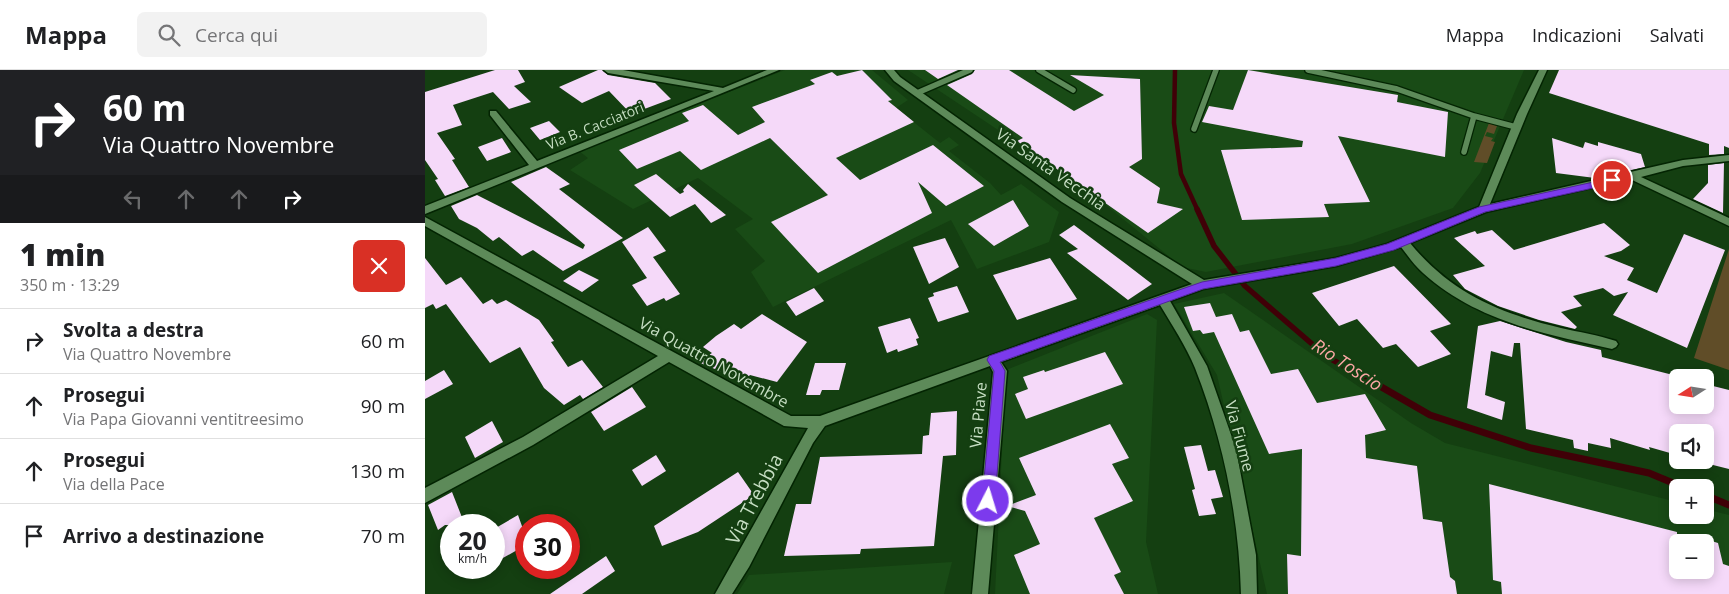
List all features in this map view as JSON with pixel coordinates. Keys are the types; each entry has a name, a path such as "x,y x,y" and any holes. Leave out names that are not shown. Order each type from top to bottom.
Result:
{"street":[{"path":"609,70 722,90"},
{"name":"Via B. Cacciatori","path":"425,210 775,70"},
{"name":"Via Santa Vecchia","path":"889,70 897,79 1066,200 1202,286"},
{"path":"1483,209 1543,70"},
{"path":"493,113 535,165"},
{"name":"Via Quattro Novembre","path":"425,220 789,422 820,422 1163,298 1202,286 1336,262 1403,242 1483,209 1683,163 1729,158"},
{"path":"1631,176 1729,222"},
{"path":"1403,242 1435,277 1459,295 1496,315 1612,344"},
{"name":"Via Fiume","path":"1163,298 1201,366 1229,449 1247,555 1249,594"},
{"path":"425,496 528,441 669,356"},
{"name":"Via Piave","path":"980,594 999,371 993,360"},
{"name":"Via Trebbia","path":"723,594 743,562 808,439 820,422"}],"lane":[{"path":"917,93 970,70"},
{"path":"1039,70 1073,90"},
{"path":"1194,129 1217,70"},
{"path":"1308,70 1397,89 1474,116 1517,127"},
{"path":"1464,152 1474,116"}],"shaded area":[{"path":"785,70 872,70 908,100 896,108 940,143 949,137 959,145 949,151 990,183 1001,195 1021,184 1059,212 1049,242 977,269 951,220 773,307 751,272 765,261 735,229 753,219 698,178 633,209 570,170 588,158 579,151"},
{"path":"908,70 1524,70 1480,173 1453,208 1352,244 1206,272 1182,267 1085,188"},
{"path":"1489,123 1497,126 1494,134 1487,132 1485,136 1493,138 1491,141 1495,142 1487,163 1474,162"},
{"path":"1729,249 1729,370 1694,358"},
{"path":"1224,293 1411,423 1445,443 1669,500 1669,524 1714,524 1714,511 1729,515 1729,594 1267,594 1217,375 1174,304"},
{"path":"1147,314 1157,320 1146,542 1158,594 995,594 1006,370"},
{"path":"952,562 944,594 737,594 749,575"}],"building":[{"path":"495,70 518,70 525,82 514,86 531,102 509,109 493,92 453,105 462,125 437,133 455,159 452,160 469,187 445,196 435,180 438,179 425,160 425,92"},
{"path":"602,70 608,75 655,83 671,99 631,114 609,91 582,103 559,87"},
{"path":"862,70 892,100 888,101 914,122 836,158 860,180 933,145 984,186 946,206 918,182 932,213 818,273 771,222 828,195 770,138 701,170 680,151 637,169 619,150 689,121 682,113 703,105 738,135 765,122 752,107 815,84 810,80 832,72 837,76"},
{"path":"925,70 958,70 938,79"},
{"path":"975,70 1009,70 1074,111 1104,95 1070,75 1140,79 1142,159 1129,167 1160,188 1157,203 1183,209 1148,233 1017,141 1023,138 947,85 972,74"},
{"path":"1248,70 1398,95 1397,102 1448,112 1445,157 1338,136 1370,202 1324,204 1329,217 1242,220 1221,150 1302,147 1303,141 1202,122 1209,106 1233,110"},
{"path":"1559,70 1729,70 1729,148 1724,146 1724,154 1709,155 1709,144 1549,93"},
{"path":"549,121 560,132 540,140 530,128"},
{"path":"502,138 511,152 487,161 478,147"},
{"path":"1552,138 1583,148 1585,142 1598,146 1598,142 1641,154 1645,167 1595,178 1556,173"},
{"path":"1724,163 1723,213 1693,199 1708,183 1708,165"},
{"path":"546,167 570,184 559,189 623,238 563,271 533,250 522,256 499,237 493,241 477,228 459,219 451,206 477,195 583,249 585,245 511,182"},
{"path":"656,174 680,194 684,192 683,190 688,184 726,215 711,223 695,204 670,217 634,185"},
{"path":"1013,200 1029,226 994,246 968,224"},
{"path":"1604,223 1630,245 1621,251 1604,256 1634,268 1627,280 1657,293 1684,234 1725,250 1687,348 1613,315 1628,292 1614,296 1603,288 1573,296 1582,306 1561,312 1577,327 1575,329 1539,320 1498,306 1465,289 1453,275 1485,266 1454,238 1475,231 1477,234 1492,230 1514,250"},
{"path":"1074,225 1152,284 1128,300 1067,253 1078,249 1059,235"},
{"path":"648,227 666,251 653,257 680,294 666,301 664,298 647,306 632,285 647,278 622,242"},
{"path":"945,238 959,267 929,284 913,247"},
{"path":"425,258 446,285 461,277 483,304 492,299 497,304 506,300 539,320 554,341 551,342 568,367 582,360 603,387 583,399 580,395 564,405 544,388 520,347 490,363 446,304 436,309 433,304 425,308"},
{"path":"1050,258 1077,299 1017,320 993,275"},
{"path":"1394,266 1451,324 1430,331 1451,354 1418,367 1396,344 1383,348 1357,319 1339,326 1312,293"},
{"path":"579,270 599,280 582,292 563,281"},
{"path":"957,286 969,312 938,322 928,298 934,296 933,293"},
{"path":"814,288 824,301 796,316 786,302"},
{"path":"1210,303 1216,317 1232,314 1240,332 1249,330 1271,374 1298,369 1317,403 1365,394 1386,430 1365,435 1366,458 1417,466 1423,519 1442,522 1450,577 1455,581 1457,594 1288,594 1287,554 1301,556 1302,449 1269,454 1214,332 1203,334 1200,330 1193,331 1184,307"},
{"path":"762,314 807,342 777,382 750,375 744,381 698,362 712,353 703,347 716,336 734,324 741,329"},
{"path":"910,318 919,338 916,339 918,345 898,352 897,349 887,353 878,327"},
{"path":"1500,321 1566,342 1601,350 1602,357 1669,374 1669,414 1714,414 1714,386 1729,390 1729,469 1714,465 1714,424 1669,424 1669,453 1649,447 1650,450 1610,438 1611,448 1588,443 1588,451 1574,448 1573,440 1526,429 1520,343 1514,343 1512,357 1491,351 1485,395 1505,402 1502,420 1467,408 1478,326"},
{"path":"1105,352 1123,384 1026,419 1015,394 1028,389 1023,377 1044,370 1045,372"},
{"path":"815,363 846,363 839,390 822,390 820,395 806,395"},
{"path":"444,370 453,384 425,399 425,381"},
{"path":"632,387 646,407 604,431 591,412"},
{"path":"957,411 956,455 943,456 934,546 861,549 860,554 784,556 796,504 811,504 820,457 922,454 923,436 929,435 931,413"},
{"path":"492,421 503,442 475,458 465,437"},
{"path":"1110,424 1129,458 1112,464 1133,501 1094,518 1121,572 1114,575 1124,594 1030,594 1014,555 1040,544 1025,511 1007,506 1036,495 1019,458"},
{"path":"1201,445 1208,471 1215,470 1223,497 1211,499 1216,514 1199,516 1192,490 1195,489 1184,447"},
{"path":"656,455 666,471 642,486 632,470"},
{"path":"738,472 754,495 698,532 662,546 654,526"},
{"path":"1489,484 1677,532 1677,534 1669,534 1669,579 1714,579 1714,542 1718,543 1723,564 1729,566 1729,594 1502,594 1501,582 1493,580"},
{"path":"452,492 461,514 440,514 440,529 438,530 428,505"},
{"path":"515,517 515,551 505,557 505,523"},
{"path":"606,556 615,571 582,594 550,594 572,579 580,579 580,574"}],"waterway":[{"name":"Rio Toscio","path":"1175,70 1174,123 1181,174 1198,211"},
{"name":"Rio Toscio","path":"1197,209 1214,246 1245,286 1326,356 1373,383"},
{"name":"Rio Toscio","path":"1371,381 1430,415 1531,448 1649,473 1669,481"},
{"name":"Rio Toscio","path":"1714,499 1729,505"}],"route":[{"path":"988,501 999,371 993,360 1163,298 1202,286 1336,262 1391,247 1483,209 1612,180"}]}
